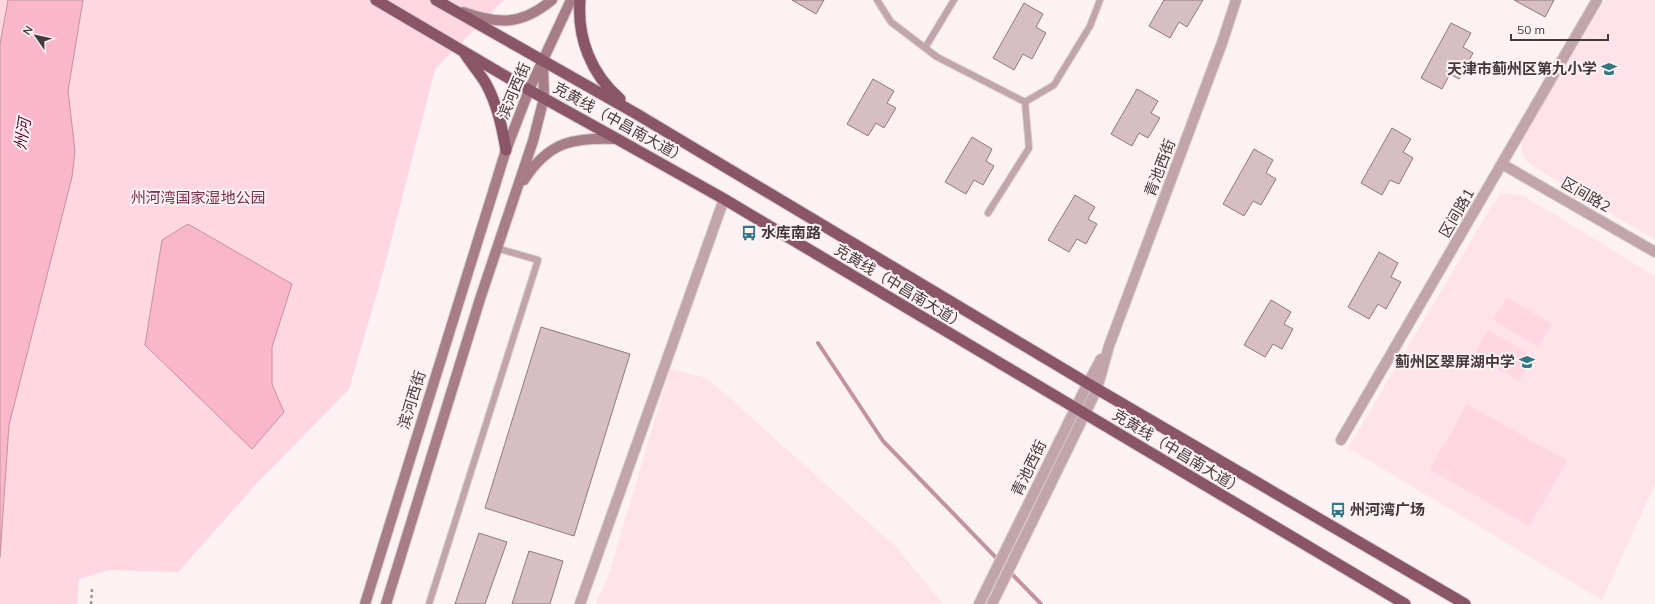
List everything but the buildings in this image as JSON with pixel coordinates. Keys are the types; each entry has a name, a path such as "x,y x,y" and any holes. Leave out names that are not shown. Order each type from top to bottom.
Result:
{"highway":[{"name":"克黄线（中昌南大道）","path":"376,0 529,90 724,199 1405,604"},
{"name":"克黄线（中昌南大道）","path":"436,0 635,113 1092,386 1465,604"},
{"path":"580,0 579,17 581,32 584,47 592,65 601,80 635,113"},
{"path":"462,50 485,82 492,96 501,123 506,150"}],"main road":[{"path":"447,6 488,20 505,21 518,19 533,14 552,0"},
{"path":"543,62 571,0"},
{"name":"滨河西街","path":"364,604 506,150 529,90 543,62"},
{"name":"滨河西街","path":"386,604 496,248 533,141 544,98 543,62"},
{"path":"515,193 541,157 554,149 568,143 584,139 619,140"}],"street":[{"name":"青池西街","path":"992,604 1019,547 1086,415 1092,386 1109,346 1222,43 1236,0"},
{"name":"区间路1","path":"1342,440 1596,0"},
{"name":"区间路2","path":"1502,164 1655,252"},
{"path":"580,604 724,199"},
{"name":"青池西街","path":"979,604 1075,408 1092,386"}],"lane":[{"path":"877,0 891,22 937,57 1025,102"},
{"path":"926,48 954,0"},
{"path":"1025,102 1054,85 1090,26 1100,0"},
{"path":"988,213 1029,148 1025,102"},
{"path":"429,604 538,260 496,248"}],"path":[{"path":"91,604 92,589"}],"shaded area":[{"name":"天津市蓟州区第九小学","path":"1605,0 1655,0 1655,240 1534,167 1526,160 1522,151 1522,139"},
{"name":"蓟州区翠屏湖中学","path":"1501,194 1524,196 1655,276 1655,484 1602,600 1348,448 1492,205"},
{"path":"670,369 707,378 896,547 943,604 596,604 608,577"}],"green space":[{"name":"州河湾国家湿地公园","path":"0,0 504,0 435,69 384,268 349,389 259,481 178,572 108,570 79,579 77,604 0,604"},
{"path":"1507,297 1552,324 1538,347 1493,320"},
{"path":"1488,330 1533,357 1519,381 1474,354"},
{"path":"1467,404 1567,461 1529,526 1430,469"}],"water":[{"name":"州河","path":"8,0 83,0 68,91 75,151 72,177 9,425 0,557 0,44"},
{"path":"188,224 292,284 272,347 272,384 284,412 252,449 145,345 162,240"}],"waterway":[{"path":"818,343 883,441 1041,604"}],"place":[{"name":"天津市蓟州区第九小学","path":"1609,69"},
{"name":"水库南路","path":"749,233"},
{"name":"蓟州区翠屏湖中学","path":"1527,362"},
{"name":"州河湾广场","path":"1338,510"}]}
